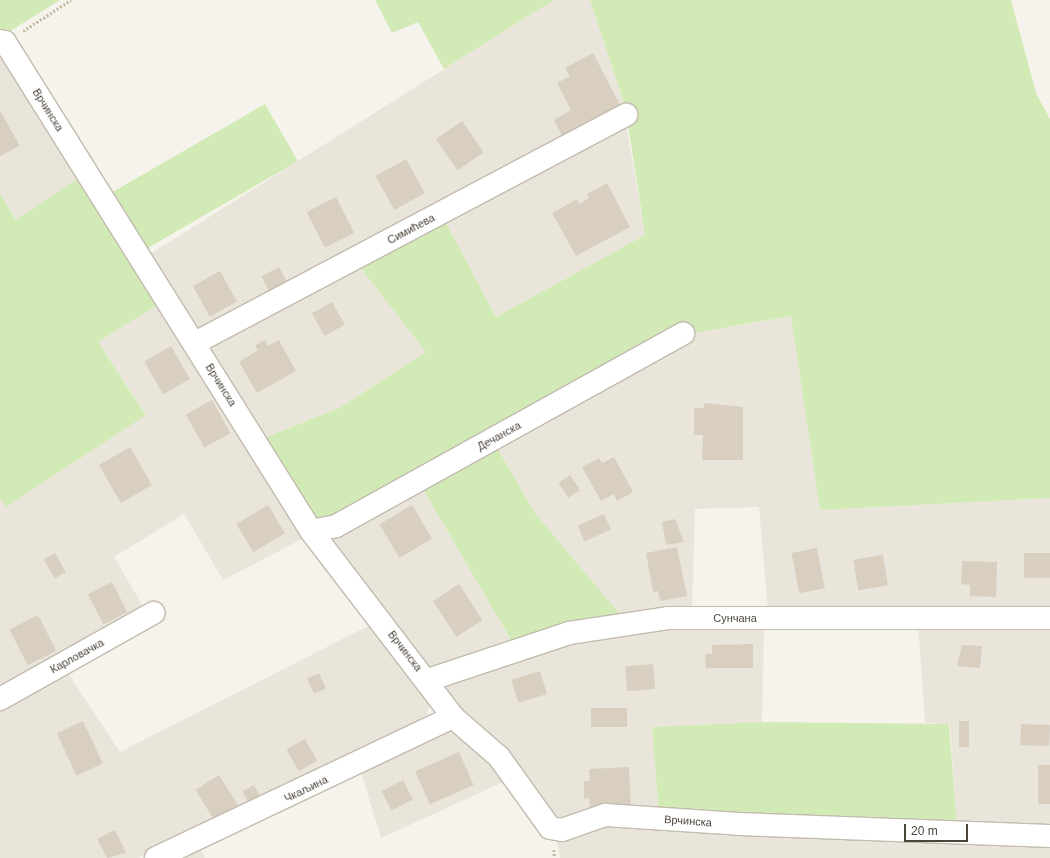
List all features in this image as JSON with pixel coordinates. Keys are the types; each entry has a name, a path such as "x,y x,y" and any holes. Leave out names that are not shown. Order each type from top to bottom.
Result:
{"street":[{"name":"Врчинска","path":"3,41 195,343 311,531 428,680 453,717 499,757 550,828 562,830 605,815 739,824 1050,836"},
{"name":"Симићева","path":"195,343 626,115"},
{"name":"Дечанска","path":"311,531 336,526 684,334"},
{"name":"Карловачка","path":"0,699 153,613"},
{"name":"Сунчана","path":"428,680 569,633 668,618 1050,618"},
{"name":"Чкаљина","path":"156,858 453,717"}],"path":[{"path":"3,41 72,0"}],"shaded area":[{"path":"554,0 590,0 625,106 199,329 192,325 147,256"},
{"path":"0,55 77,179 16,220 0,194"},
{"path":"626,124 645,235 496,317 445,221"},
{"path":"359,266 426,352 339,408 262,439 209,347"},
{"path":"157,305 306,537 223,580 184,514 114,557 145,610 0,689 0,498 6,507 146,414 98,342"},
{"path":"791,316 820,510 1050,498 1050,611 768,611 759,507 695,509 692,611 624,619 535,513 495,444 692,334"},
{"path":"420,484 514,645 429,675 319,533"},
{"path":"918,621 1050,625 1050,832 957,827 950,724 925,723"},
{"path":"376,622 431,700 426,718 288,791 139,858 0,858 0,708 66,670 120,752"},
{"path":"667,624 764,626 762,722 652,727 659,815 563,826 458,715 436,682 570,639"},
{"path":"449,727 494,765 503,782 381,838 361,772"},
{"path":"593,821 1050,841 1050,858 560,858 556,835"},
{"path":"199,847 205,858 176,858"}],"green space":[{"path":"0,0 60,0 4,35 0,33"},
{"path":"375,0 554,0 444,69 418,22 392,33"},
{"path":"590,0 1011,0 1036,93 1050,119 1050,498 820,510 791,316 695,333 692,325 589,379 391,491 313,525 262,439 339,408 426,352 359,266 445,221 496,317 645,235 625,106"},
{"path":"265,104 298,161 146,249 113,192"},
{"path":"77,179 157,305 98,342 146,415 6,507 0,498 0,194 16,220"},
{"path":"495,444 535,513 624,619 514,645 420,484"},
{"path":"762,722 949,724 957,827 659,815 652,727"}],"building":[{"path":"593,53 620,105 562,136 554,120 571,110 557,83 570,76 565,68"},
{"path":"0,110 20,146 0,156"},
{"path":"462,121 484,152 458,170 436,139"},
{"path":"406,159 425,193 394,210 375,176"},
{"path":"607,183 630,227 576,256 552,213 577,199 579,204 589,198 587,194"},
{"path":"336,197 354,233 325,248 307,212"},
{"path":"279,267 287,282 269,291 261,276"},
{"path":"220,271 237,302 210,317 193,286"},
{"path":"332,302 345,325 324,336 312,313"},
{"path":"265,340 268,346 279,340 296,371 257,393 239,362 258,350 255,345"},
{"path":"171,346 190,379 163,394 144,362"},
{"path":"212,400 230,433 204,448 186,415"},
{"path":"704,403 743,407 743,460 702,460 703,435 694,435 694,408 704,408"},
{"path":"130,447 152,485 121,503 99,465"},
{"path":"614,457 633,492 617,501 614,494 601,501 582,467 599,458 602,463"},
{"path":"570,475 580,490 568,498 558,483"},
{"path":"268,505 285,533 253,552 236,524"},
{"path":"412,505 432,538 400,558 379,525"},
{"path":"604,514 611,530 584,541 578,526"},
{"path":"675,519 684,542 666,545 662,522"},
{"path":"677,547 687,596 660,601 658,591 653,592 646,553"},
{"path":"817,548 825,588 799,593 791,553"},
{"path":"55,553 66,572 55,579 44,560"},
{"path":"1024,553 1050,553 1050,578 1024,578"},
{"path":"883,555 888,586 858,590 853,560"},
{"path":"962,561 997,562 996,597 970,596 970,585 961,584"},
{"path":"112,582 127,612 103,625 88,594"},
{"path":"459,584 482,620 456,637 433,601"},
{"path":"38,615 56,651 28,665 9,630"},
{"path":"753,644 753,668 706,668 705,654 712,654 712,645"},
{"path":"962,645 982,646 980,668 957,666"},
{"path":"653,664 655,689 627,691 625,666"},
{"path":"540,671 547,694 518,703 511,680"},
{"path":"319,673 326,689 314,694 307,678"},
{"path":"591,708 627,708 627,727 591,727"},
{"path":"83,721 103,764 77,776 57,733"},
{"path":"959,721 969,721 969,747 959,747"},
{"path":"1021,724 1050,725 1049,746 1020,745"},
{"path":"305,739 317,761 299,771 287,749"},
{"path":"459,752 474,785 430,804 415,772"},
{"path":"1038,765 1050,765 1050,804 1038,804"},
{"path":"629,767 631,807 590,809 589,798 584,799 584,781 590,781 589,769"},
{"path":"219,775 238,806 214,820 195,790"},
{"path":"403,780 413,800 392,810 382,791"},
{"path":"254,785 262,801 251,807 242,791"},
{"path":"115,830 126,853 107,858 97,839"}]}
